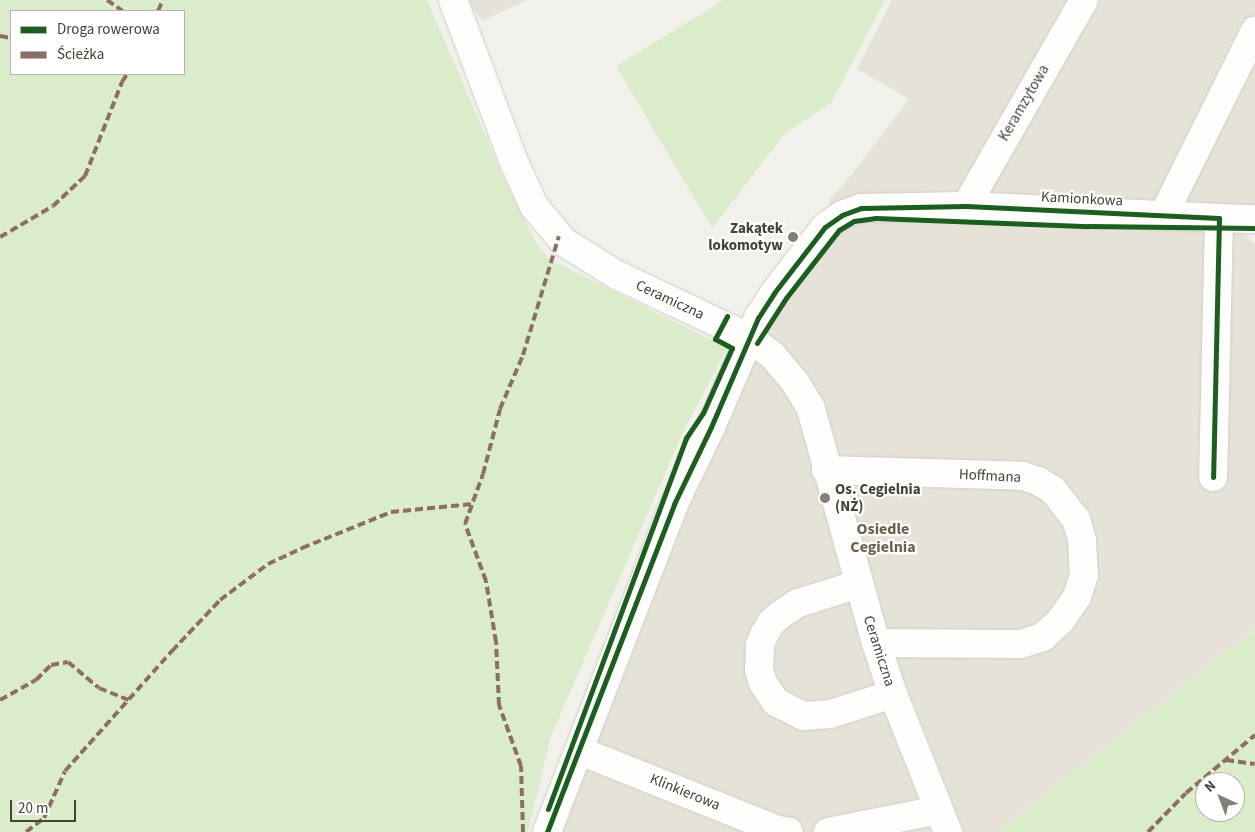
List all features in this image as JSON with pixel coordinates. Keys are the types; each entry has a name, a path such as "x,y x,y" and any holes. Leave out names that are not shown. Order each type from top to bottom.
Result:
{"street":[{"name":"Ceramiczna","path":"453,0 513,160 534,206 564,242 617,275 750,338 773,356 795,382 811,409 826,470 876,643 893,694 943,821"},
{"name":"Keramzytowa","path":"966,206 1084,0"},
{"path":"1163,216 1255,31"},
{"name":"Kamionkowa","path":"547,832 580,751 674,504 758,318 774,293 825,227 842,215 861,208 966,206 1255,219"},
{"path":"1213,477 1219,218"},
{"name":"Hoffmana","path":"826,470 1023,476 1038,481 1053,490 1076,519 1082,540 1084,574 1076,597 1061,620 1044,637 1020,644 876,643"},
{"path":"859,584 798,603 781,614 771,623 764,635 759,652 759,670 769,694 776,702 803,716 830,714 893,694"},
{"name":"Klinkierowa","path":"580,751 778,830 789,832"},
{"path":"828,832 943,821"}],"shaded area":[{"path":"465,0 527,0 483,21"},
{"path":"892,0 1255,0 1255,230 1244,232 1255,245 1255,629 1079,771 1032,832 541,832 726,393 829,223 830,198 842,187 909,99 857,69"}],"green space":[{"path":"0,0 427,0 505,181 536,242 549,259 727,348 683,432 551,736 528,832 0,832"},
{"path":"724,0 885,0 831,103 786,132 712,228 616,66"},
{"path":"1255,630 1255,832 1003,832 1003,828"}],"marked path":[{"path":"107,0 122,10"},
{"path":"158,10 163,0"},
{"path":"0,36 10,38"},
{"path":"0,237 53,206 85,176 126,75"},
{"path":"523,832 521,766 499,705 496,642 486,581 465,524 483,474 500,409 523,355 559,236"},
{"path":"26,832 44,818 65,771 172,651 220,600 268,564 391,512 472,504"},
{"path":"0,700 36,680 51,665 68,662 99,688 129,700"},
{"path":"1148,832 1186,793 1255,735"},
{"path":"1226,760 1255,764"}],"cycle path":[{"path":"547,832 674,504 711,427 758,318 774,293 825,227 842,215 861,208 966,206 1219,218 1213,477"},
{"path":"757,343 786,298 839,230 854,221 876,218 1089,226 1255,228"},
{"path":"548,809 686,438 703,413 732,348 715,339 727,316"}],"place":[{"name":"Zakątek lokomotyw","path":"793,237"},
{"name":"Os. Cegielnia (NŻ)","path":"825,498"}],"district":[{"name":"Osiedle Cegielnia","path":"883,538"}]}
